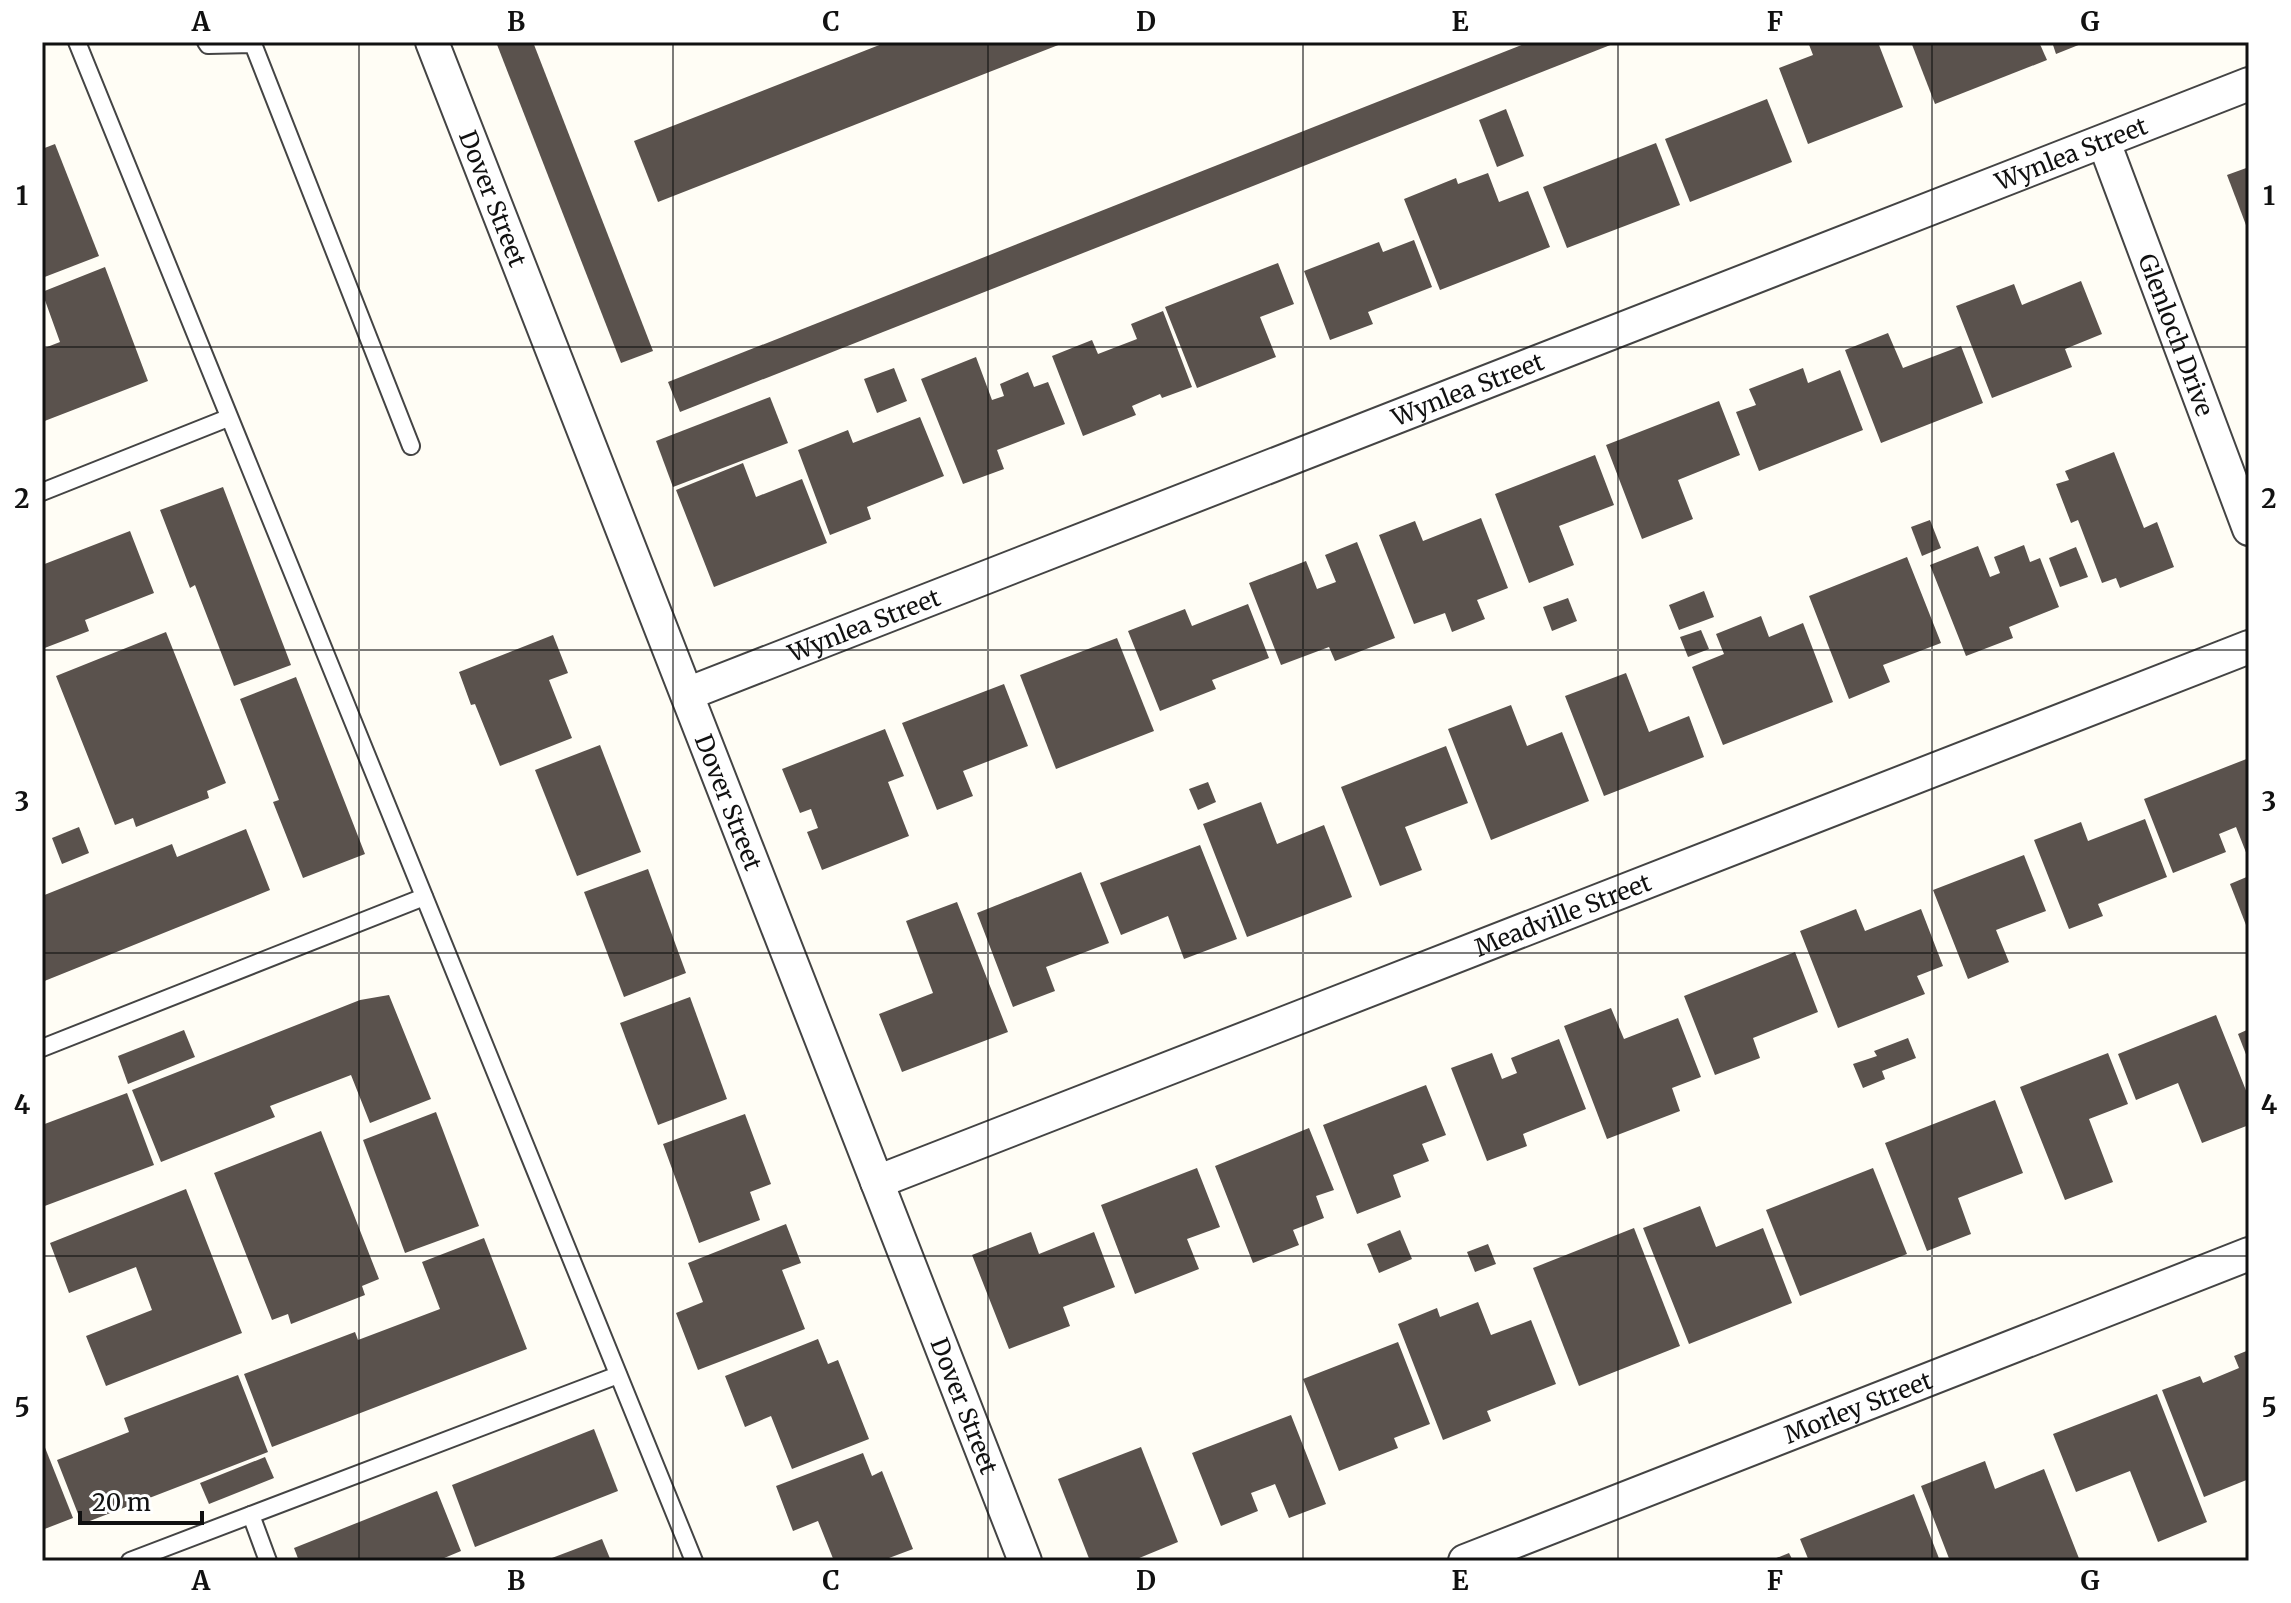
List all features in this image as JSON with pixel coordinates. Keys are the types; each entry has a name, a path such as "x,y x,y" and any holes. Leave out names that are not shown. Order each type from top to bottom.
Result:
{"street":[{"name":"Dover Street","path":"432,42 1025,1561"},
{"name":"Wynlea Street","path":"687,694 2249,84"},
{"name":"Glenloch Drive","path":"2104,142 2249,529"},
{"name":"Meadville Street","path":"877,1182 2249,647"},
{"name":"Morley Street","path":"1465,1561 2249,1254"}],"lane":[{"path":"77,42 694,1561"},
{"path":"206,42 208,45 254,43 411,446"},
{"path":"42,492 228,418"},
{"path":"42,1048 424,897"},
{"path":"130,1561 618,1375"},
{"path":"251,1515 268,1561"}],"building":[{"path":"496,42 533,42 653,351 621,363"},
{"path":"887,42 1066,42 658,202 634,141"},
{"path":"1529,42 1618,42 680,412 668,382"},
{"path":"1808,42 1885,42 1879,45 1903,107 1808,144 1779,68 1813,55"},
{"path":"1911,42 2039,42 2047,60 1935,104"},
{"path":"2052,42 2086,42 2056,54"},
{"path":"1767,99 1792,162 1690,202 1665,139"},
{"path":"1506,109 1524,156 1497,167 1479,120"},
{"path":"1656,143 1680,205 1567,248 1543,187"},
{"path":"55,144 99,256 42,278 42,149"},
{"path":"2249,167 2249,233 2227,175"},
{"path":"1488,173 1499,202 1528,191 1550,247 1440,290 1404,199 1456,178 1458,184"},
{"path":"1414,240 1432,287 1368,312 1373,324 1330,340 1304,271 1379,242 1383,252"},
{"path":"1278,263 1294,304 1260,317 1276,357 1197,388 1165,307"},
{"path":"105,267 148,381 42,422 42,349 60,342 42,292"},
{"path":"2081,281 2102,334 2065,349 2072,367 1992,398 1956,306 2014,284 2022,305"},
{"path":"1163,311 1192,387 1162,398 1160,394 1132,406 1136,415 1083,436 1052,356 1092,340 1098,354 1137,339 1131,324"},
{"path":"1888,333 1903,368 1961,346 1983,403 1881,443 1845,350"},
{"path":"976,357 992,400 1004,396 1000,384 1028,372 1034,387 1048,382 1065,424 997,450 1004,469 963,484 921,379"},
{"path":"894,368 907,401 877,413 864,379"},
{"path":"1803,368 1808,383 1840,370 1863,430 1759,471 1736,412 1756,405 1749,389"},
{"path":"770,397 788,443 673,487 656,441"},
{"path":"1719,401 1740,455 1678,480 1693,519 1642,539 1606,445"},
{"path":"920,417 944,476 867,507 871,519 830,535 798,450 848,430 853,443"},
{"path":"2114,452 2144,528 2157,522 2174,567 2120,588 2116,578 2102,583 2078,520 2071,523 2056,484 2069,480 2065,471"},
{"path":"1595,455 1614,505 1559,526 1574,565 1529,583 1495,494"},
{"path":"743,463 756,497 802,479 827,543 714,587 676,490"},
{"path":"223,487 291,665 234,686 195,585 190,588 160,510"},
{"path":"1481,518 1508,588 1477,600 1485,619 1452,632 1445,613 1414,624 1379,535 1415,521 1423,541"},
{"path":"1930,520 1941,548 1922,556 1911,527"},
{"path":"130,531 154,593 85,620 89,631 42,649 42,565"},
{"path":"1357,542 1395,638 1335,661 1329,647 1281,665 1249,583 1306,561 1317,589 1336,582 1325,555"},
{"path":"2024,545 2030,562 2040,558 2059,607 2009,627 2013,638 1966,656 1930,565 1978,546 1990,577 2000,573 1994,557"},
{"path":"2076,547 2088,577 2060,587 2049,558"},
{"path":"1907,557 1941,643 1883,665 1890,682 1849,699 1809,596"},
{"path":"1704,591 1714,617 1679,630 1669,605"},
{"path":"1568,598 1577,621 1552,631 1543,607"},
{"path":"1248,604 1269,658 1212,680 1216,689 1160,711 1128,631 1185,609 1192,626"},
{"path":"1761,616 1769,637 1803,623 1833,702 1723,745 1692,667 1724,654 1716,634"},
{"path":"1701,630 1709,649 1688,657 1680,637"},
{"path":"166,632 226,783 207,791 209,798 136,827 133,818 115,825 56,676"},
{"path":"553,635 568,673 549,680 572,738 500,766 459,672"},
{"path":"1117,638 1154,731 1056,769 1020,675"},
{"path":"1626,673 1649,732 1689,716 1704,757 1604,796 1565,696"},
{"path":"296,677 365,854 303,878 273,802 279,800 240,699"},
{"path":"1004,684 1028,746 963,771 973,796 937,810 902,723"},
{"path":"1511,705 1527,746 1562,732 1589,801 1491,840 1448,729"},
{"path":"885,729 904,776 888,782 909,836 822,870 807,832 818,828 811,809 800,813 782,769"},
{"path":"600,745 641,852 577,876 535,770"},
{"path":"1446,746 1468,803 1405,827 1422,870 1380,886 1341,787"},
{"path":"2249,758 2249,860 2236,827 2219,834 2226,852 2173,873 2144,799"},
{"path":"1208,782 1216,802 1198,810 1189,789"},
{"path":"1261,802 1277,844 1324,825 1352,897 1247,937 1203,824"},
{"path":"2145,819 2167,877 2098,904 2103,916 2069,929 2034,840 2081,822 2088,841"},
{"path":"79,827 89,853 62,864 52,838"},
{"path":"246,829 270,890 42,982 42,896 172,844 177,857"},
{"path":"1200,845 1237,939 1184,959 1168,916 1121,935 1100,883"},
{"path":"2024,855 2046,911 1996,930 2009,962 1968,979 1933,890"},
{"path":"648,869 686,973 624,997 584,892"},
{"path":"1081,872 1109,943 1046,967 1055,991 1013,1007 977,913"},
{"path":"2249,876 2249,924 2246,925 2230,884"},
{"path":"957,902 1008,1032 902,1072 879,1014 933,993 906,921"},
{"path":"1856,909 1865,931 1921,909 1943,966 1917,976 1925,994 1838,1028 1800,931"},
{"path":"1795,952 1818,1012 1753,1038 1760,1058 1715,1075 1684,996"},
{"path":"389,995 431,1099 370,1123 351,1075 270,1106 275,1117 161,1162 132,1090 360,1000"},
{"path":"690,997 727,1099 658,1125 620,1023"},
{"path":"1611,1008 1624,1039 1678,1018 1701,1077 1672,1088 1680,1111 1607,1139 1564,1026"},
{"path":"2216,1015 2249,1098 2249,1125 2202,1143 2178,1083 2136,1100 2118,1054"},
{"path":"2249,1029 2249,1062 2238,1034"},
{"path":"184,1030 195,1057 128,1084 118,1056"},
{"path":"1908,1038 1916,1058 1882,1071 1885,1079 1863,1088 1853,1064 1877,1056 1874,1051"},
{"path":"1559,1039 1586,1109 1523,1134 1527,1146 1487,1161 1451,1068 1492,1053 1502,1079 1517,1073 1511,1058"},
{"path":"2108,1053 2128,1104 2089,1119 2113,1182 2065,1200 2020,1087"},
{"path":"1426,1085 1446,1135 1422,1144 1429,1161 1393,1175 1401,1197 1357,1214 1323,1125"},
{"path":"127,1093 154,1165 42,1207 42,1125"},
{"path":"1995,1100 2023,1173 1958,1198 1971,1234 1927,1251 1885,1143"},
{"path":"436,1112 479,1226 405,1253 363,1140"},
{"path":"745,1114 771,1184 750,1192 760,1220 699,1243 663,1144"},
{"path":"1309,1128 1334,1190 1316,1196 1324,1218 1293,1230 1299,1245 1253,1263 1215,1166"},
{"path":"321,1131 379,1279 362,1286 365,1295 291,1324 288,1314 272,1320 214,1173"},
{"path":"1197,1168 1220,1227 1187,1239 1199,1269 1135,1294 1101,1205"},
{"path":"1873,1168 1907,1254 1800,1296 1766,1210"},
{"path":"186,1189 242,1333 106,1386 86,1336 152,1310 136,1267 69,1293 50,1243"},
{"path":"1700,1206 1716,1247 1763,1228 1792,1303 1689,1344 1643,1228"},
{"path":"786,1224 801,1263 782,1270 805,1329 698,1370 676,1313 703,1302 688,1263"},
{"path":"1634,1228 1680,1346 1579,1386 1533,1268"},
{"path":"1400,1230 1412,1259 1379,1273 1367,1244"},
{"path":"1031,1232 1039,1254 1094,1232 1115,1287 1063,1307 1070,1326 1009,1349 972,1255"},
{"path":"484,1238 527,1349 272,1447 244,1374 355,1332 358,1340 440,1309 422,1262"},
{"path":"1488,1244 1496,1264 1475,1272 1467,1252"},
{"path":"1478,1302 1491,1335 1531,1320 1556,1384 1487,1411 1491,1421 1443,1440 1398,1324 1437,1308 1440,1317"},
{"path":"818,1339 828,1364 838,1360 869,1439 792,1469 771,1416 745,1427 725,1376"},
{"path":"1398,1342 1430,1424 1394,1438 1398,1448 1339,1471 1303,1379"},
{"path":"2249,1350 2249,1479 2204,1497 2162,1390 2200,1376 2203,1383 2239,1368 2234,1356"},
{"path":"238,1375 268,1452 82,1524 57,1460 129,1432 124,1418"},
{"path":"2157,1394 2207,1522 2158,1542 2130,1471 2076,1492 2053,1434"},
{"path":"1291,1415 1326,1504 1289,1518 1275,1484 1251,1493 1258,1511 1221,1526 1192,1453"},
{"path":"594,1429 618,1491 475,1547 452,1485"},
{"path":"42,1440 73,1518 42,1530"},
{"path":"1141,1447 1178,1542 1132,1561 1090,1561 1058,1479"},
{"path":"863,1453 872,1476 882,1471 913,1549 881,1561 834,1561 818,1521 793,1531 776,1486"},
{"path":"265,1457 274,1478 209,1504 200,1483"},
{"path":"1985,1461 1995,1489 2044,1469 2080,1561 1950,1561 1921,1486"},
{"path":"437,1491 461,1551 437,1561 299,1561 294,1548"},
{"path":"1914,1494 1940,1561 1809,1561 1800,1539"},
{"path":"602,1539 611,1561 544,1561"},
{"path":"1789,1553 1793,1561 1769,1561"}]}
